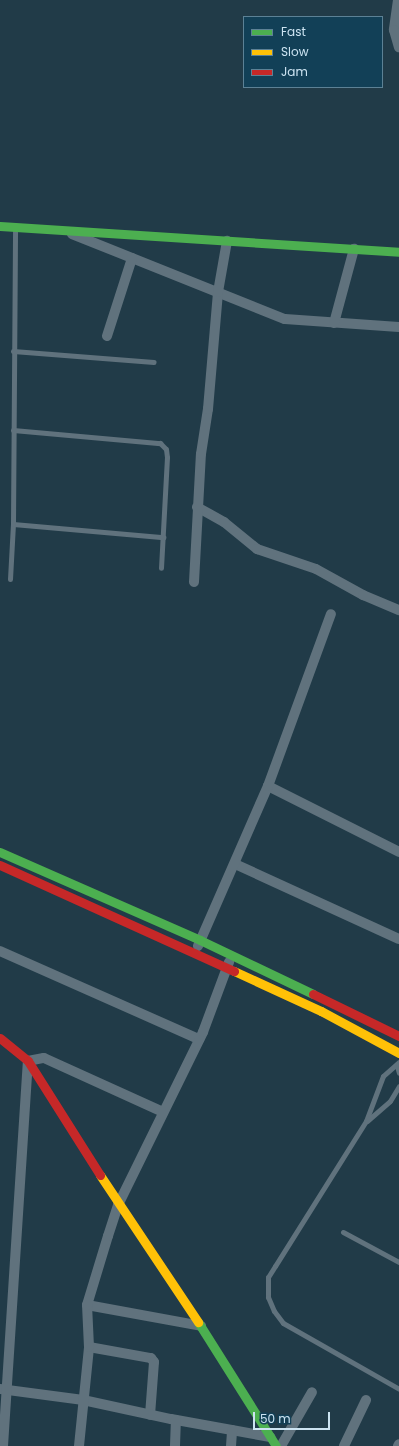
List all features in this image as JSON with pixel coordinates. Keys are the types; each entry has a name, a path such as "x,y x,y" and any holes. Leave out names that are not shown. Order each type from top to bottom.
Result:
{"street":[{"path":"398,0 394,30 396,42 399,46"},
{"path":"0,226 67,232 399,252"},
{"path":"67,232 218,292 264,313 285,319 399,327"},
{"path":"194,582 197,507 218,292 227,241"},
{"path":"334,323 354,249"},
{"path":"107,336 132,258"},
{"path":"197,507 224,522 257,549 316,569 363,594 399,610"},
{"path":"195,953 268,786 331,614"},
{"path":"268,786 399,852"},
{"path":"0,852 200,940 399,1036"},
{"path":"235,864 399,939"},
{"path":"0,865 53,887 321,1011 399,1053"},
{"path":"0,951 199,1039"},
{"path":"79,1446 89,1347 87,1305 118,1205 199,1039 232,955"},
{"path":"0,1038 28,1061 118,1205 201,1326 276,1446"},
{"path":"28,1061 44,1058 163,1112"},
{"path":"2,1446 3,1390 28,1061"},
{"path":"87,1305 201,1326"},
{"path":"89,1347 151,1358 154,1362 150,1415"},
{"path":"3,1390 83,1400 150,1415 270,1437"},
{"path":"281,1446 312,1392"},
{"path":"344,1446 366,1400"},
{"path":"174,1446 176,1420"},
{"path":"231,1446 232,1430"}],"lane":[{"path":"10,579 13,524 15,227"},
{"path":"13,351 154,362"},
{"path":"13,430 160,443 166,449 167,457 161,568"},
{"path":"13,524 163,537"},
{"path":"398,1064 399,1073"},
{"path":"398,1064 383,1076 366,1121 268,1277 268,1296 274,1311 283,1324 399,1389"},
{"path":"366,1121 390,1101 399,1086"},
{"path":"343,1232 399,1262"}],"traffic: fast":[{"path":"0,226 399,252"},
{"path":"0,852 200,940 313,994"},
{"path":"198,1322 276,1446"}],"traffic: slow":[{"path":"234,971 321,1011 399,1053"},
{"path":"100,1175 198,1322"}],"traffic: jam":[{"path":"0,865 234,971"},
{"path":"313,994 399,1036"},
{"path":"0,1038 28,1061 100,1175"}]}
